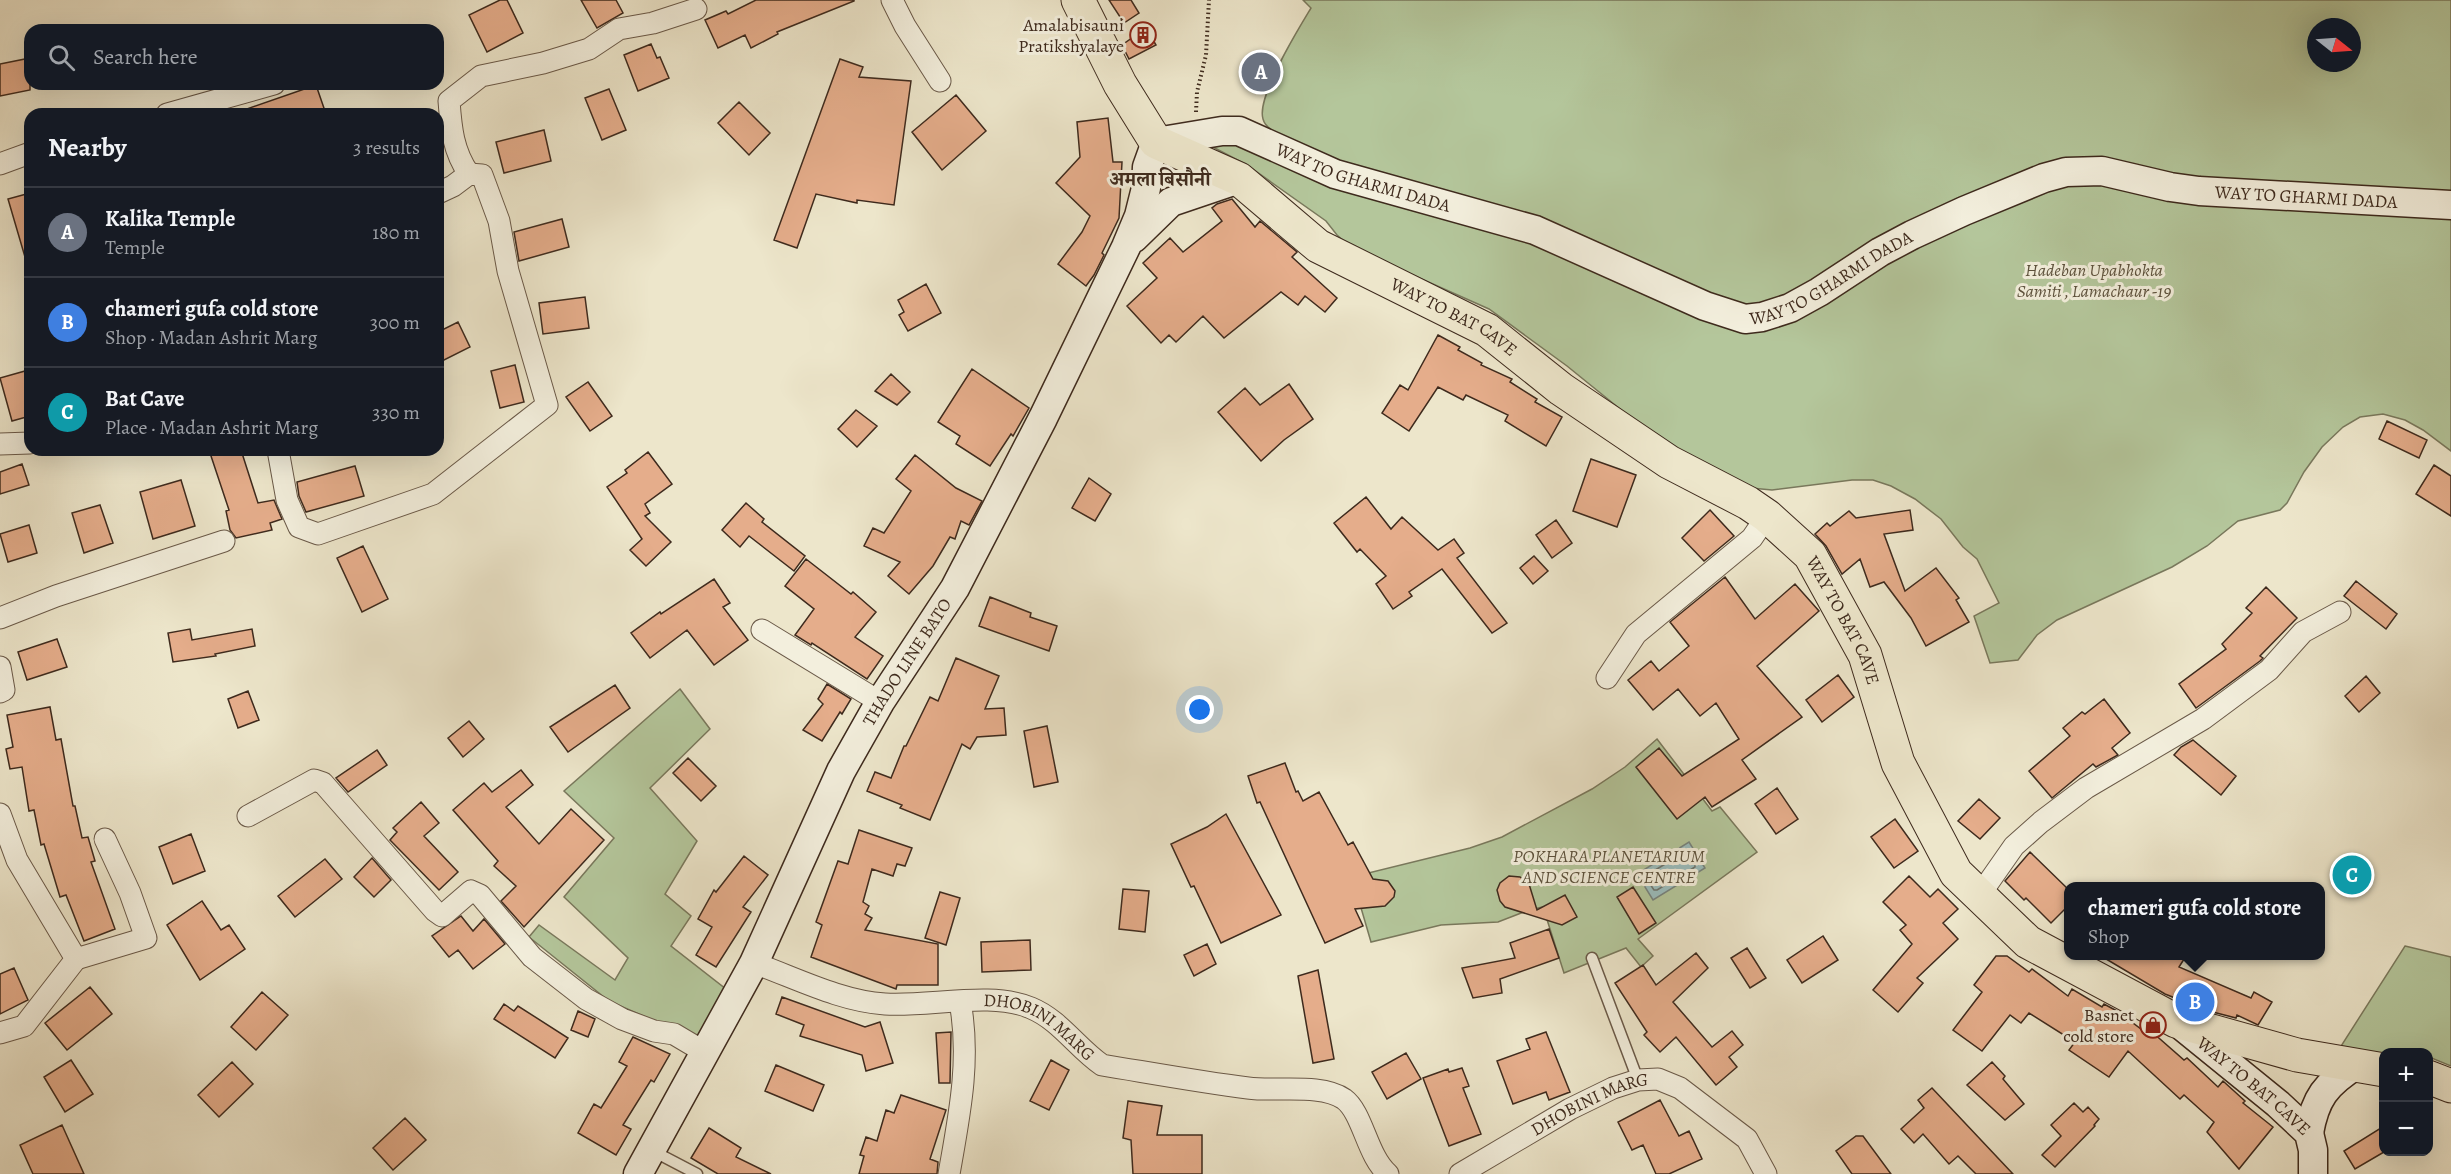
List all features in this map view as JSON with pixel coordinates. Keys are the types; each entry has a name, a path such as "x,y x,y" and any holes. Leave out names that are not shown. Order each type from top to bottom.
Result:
{"main road":[{"path":"1078,0 1120,84 1156,142"},
{"name":"WAY TO GHARMI DADA","path":"1156,142 1222,131 1239,131 1335,174 1535,230 1705,306 1746,319 1762,317 1790,308 1880,252 1912,235 2018,188 2066,172 2102,171 2170,187 2199,191 2451,205"},
{"name":"WAY TO BAT CAVE","path":"1156,142 1239,179 1318,246 1488,330 1561,388 1669,462 1748,503 1767,516 1810,555 1865,655 1898,763 1956,873 2028,942 2176,1022 2278,1104 2309,1133 2313,1150 2313,1174"},
{"name":"THADO LINE BATO","path":"645,1162 754,963 842,771 880,702 955,588 1043,418 1139,216 1146,188 1147,168 1156,142"},
{"path":"1126,247 1149,221 1171,202 1239,179"},
{"path":"2176,1022 2297,1055 2370,1067"},
{"path":"2309,1133 2312,1114 2322,1095 2335,1079 2370,1067"},
{"path":"2433,1079 2451,1086"}],"street":[{"path":"892,0 905,26 940,81"},
{"path":"469,174 460,161 451,130 449,101 466,86 481,76 543,63 589,49 619,29 653,23 696,9"},
{"path":"188,108 253,90"},
{"path":"0,163 24,155"},
{"path":"279,456 287,500 299,527 318,534 432,494 547,405 508,271 499,221 482,175 469,174 444,190"},
{"path":"0,444 24,443"},
{"path":"1607,678 1636,634 1752,538 1767,516"},
{"path":"0,618 56,596 224,541"},
{"path":"1979,896 2013,846 2040,822 2086,788 2203,719 2269,670 2303,632 2340,612"},
{"path":"762,630 880,702"},
{"path":"0,667 5,686 0,692"},
{"path":"248,816 314,780 323,783 435,911 442,916 471,891 480,895 532,957 586,999 622,1019 654,1031 674,1034 706,1053"},
{"path":"0,814 17,860 76,959"},
{"path":"0,1033 24,1026 76,959 146,938 130,893 105,839"},
{"name":"DHOBINI MARG","path":"754,963 851,999 885,1004 1013,1001 1049,1017 1089,1056 1102,1065 1251,1089 1323,1091 1345,1100 1355,1114 1373,1154 1388,1174"},
{"path":"949,1174 964,1080 965,1028 960,1002"},
{"name":"DHOBINI MARG","path":"1461,1174 1570,1109 1613,1088 1638,1080 1658,1079 1680,1088 1747,1139 1766,1174"}],"lane":[{"path":"1592,958 1638,1080"},
{"path":"645,1162 698,1174"}],"path":[{"path":"1194,136 1197,92 1206,55 1209,0"}],"green space":[{"name":"Hadeban Upabhokta Samiti , Lamachaur -19","path":"1303,0 2451,0 2451,451 2405,420 2383,414 2360,417 2343,427 2322,447 2304,472 2287,503 2280,510 2238,521 2207,546 2172,567 2057,620 2037,635 2018,660 1990,663 1974,616 1999,603 1977,559 1963,547 1941,519 1915,499 1891,486 1873,480 1852,480 1772,490 1751,488 1656,438 1567,366 1489,309 1352,248 1326,221 1247,165 1209,145 1293,140 1268,127 1263,119 1263,109 1272,79 1311,8"},
{"path":"680,689 710,729 650,788 697,841 665,894 691,916 671,946 731,993 703,1042 609,1001 529,937 539,925 615,980 628,958 564,897 614,838 564,791"},
{"name":"POKHARA PLANETARIUM AND SCIENCE CENTRE","path":"1657,739 1712,811 1720,807 1757,852 1638,939 1653,956 1641,967 1626,948 1564,973 1543,907 1498,922 1441,925 1371,942 1352,877 1470,848 1502,837 1592,789 1625,767"},
{"path":"2405,946 2451,957 2451,1066 2433,1059 2433,1048 2379,1048 2379,1056 2336,1054"}],"water":[{"path":"1689,842 1705,868 1653,900 1637,874"}],"building":[{"path":"500,0 507,0 523,33 487,52 469,15"},
{"path":"581,0 616,0 623,13 597,28"},
{"path":"756,0 854,1 777,32 778,34 751,48 745,35 718,48 705,20 726,11 728,14"},
{"path":"1109,0 1131,0 1139,13 1124,23"},
{"path":"1146,28 1156,45 1129,59 1122,45"},
{"path":"651,44 657,58 660,57 669,78 638,91 624,55"},
{"path":"24,59 24,90 30,90 0,96 0,64"},
{"path":"840,59 863,67 859,77 911,81 894,205 857,200 857,203 816,194 797,248 774,240"},
{"path":"609,89 626,130 602,140 585,98"},
{"path":"302,90 318,90 324,108 250,108"},
{"path":"956,95 986,131 942,170 912,132"},
{"path":"739,102 770,133 749,155 718,123"},
{"path":"1108,118 1113,162 1122,162 1119,218 1102,253 1104,255 1086,286 1058,264 1082,232 1090,216 1056,183 1080,157 1077,122"},
{"path":"544,130 551,161 504,173 496,142"},
{"path":"24,195 24,254 8,199"},
{"path":"1232,199 1255,227 1260,221 1297,252 1292,257 1337,298 1325,312 1305,296 1298,305 1281,292 1224,338 1203,316 1176,342 1169,335 1161,343 1127,306 1157,278 1143,263 1170,238 1183,252 1222,221 1212,208"},
{"path":"562,219 569,247 519,261 514,232"},
{"path":"926,284 941,313 908,331 899,315 904,312 898,300"},
{"path":"585,297 589,328 543,334 539,303"},
{"path":"458,322 470,347 444,360 444,329"},
{"path":"1438,335 1460,347 1458,350 1482,363 1481,365 1512,379 1510,382 1537,399 1535,402 1562,417 1546,446 1505,421 1508,415 1466,395 1463,400 1438,387 1409,431 1382,413 1400,385 1408,390"},
{"path":"515,365 524,402 500,408 491,371"},
{"path":"972,369 1029,408 1013,436 1011,434 990,466 956,444 960,436 938,422"},
{"path":"24,371 24,418 12,421 0,378"},
{"path":"891,374 910,392 897,405 875,391"},
{"path":"588,382 612,416 590,431 566,397"},
{"path":"1289,384 1313,419 1284,440 1261,461 1218,412 1245,388 1260,405"},
{"path":"856,410 877,426 857,447 838,429"},
{"path":"2387,421 2427,440 2419,458 2379,439"},
{"path":"648,452 672,484 645,504 650,513 645,516 671,542 646,566 630,550 642,539 607,487 627,473 625,470"},
{"path":"915,455 956,488 982,501 969,525 961,521 955,539 950,537 933,566 909,594 888,576 900,562 864,546 873,528 884,533 911,491 896,479"},
{"path":"211,456 243,456 258,503 274,500 282,519 270,523 272,530 236,538 230,530 226,511 229,510"},
{"path":"1591,459 1636,475 1617,527 1573,511"},
{"path":"22,464 29,485 0,494 0,472"},
{"path":"2434,465 2451,476 2451,516 2416,494"},
{"path":"355,466 364,496 306,512 299,496 297,482"},
{"path":"1089,478 1111,494 1095,521 1072,508"},
{"path":"181,480 195,526 153,539 140,492"},
{"path":"1366,497 1391,529 1402,517 1438,550 1454,539 1464,553 1457,558 1507,623 1492,633 1442,569 1409,592 1412,596 1393,609 1376,584 1386,576 1360,549 1357,552 1334,523"},
{"path":"746,503 764,519 762,522 805,556 794,571 749,536 740,547 722,530"},
{"path":"100,505 113,543 84,553 72,513"},
{"path":"1710,510 1734,536 1704,561 1682,538"},
{"path":"1910,510 1913,530 1884,534 1905,591 1936,568 1959,598 1956,600 1969,622 1926,646 1911,618 1884,582 1870,587 1860,559 1842,574 1826,546 1815,534 1827,523 1830,526 1849,511 1856,518"},
{"path":"1556,520 1572,543 1552,558 1536,535"},
{"path":"29,525 37,553 8,562 0,534"},
{"path":"363,546 388,599 362,612 337,558"},
{"path":"1534,556 1548,571 1533,584 1520,568"},
{"path":"806,559 851,594 853,592 876,612 855,637 883,656 867,679 812,643 811,645 795,635 814,609 785,586"},
{"path":"1725,577 1755,619 1795,584 1819,611 1757,666 1802,717 1742,760 1756,779 1712,807 1705,797 1677,819 1636,767 1659,748 1682,776 1739,739 1716,703 1700,716 1678,689 1653,710 1628,680 1651,661 1659,671 1689,646 1670,622"},
{"path":"714,579 730,603 723,607 748,640 714,665 687,630 650,658 631,633"},
{"path":"2356,581 2397,614 2386,629 2344,596"},
{"path":"2266,587 2297,618 2260,656 2263,658 2260,661 2196,708 2179,684 2226,649 2222,644 2252,613 2246,608"},
{"path":"990,597 1031,613 1030,617 1057,626 1049,651 979,626"},
{"path":"190,629 192,640 252,629 255,646 215,654 216,656 173,662 168,633"},
{"path":"57,639 67,667 27,680 18,652"},
{"path":"956,658 999,676 985,709 1004,708 1006,735 977,737 970,749 962,744 930,820 900,808 902,805 867,791 875,772 891,778 904,746 930,697 938,701"},
{"path":"1838,675 1854,697 1822,722 1806,700"},
{"path":"2366,676 2380,693 2359,712 2345,696"},
{"path":"827,684 851,699 822,741 803,730 823,704 818,699"},
{"path":"615,685 630,708 568,752 550,727"},
{"path":"248,691 259,720 238,728 228,699"},
{"path":"2104,699 2130,733 2112,748 2118,755 2096,767 2093,764 2052,798 2029,771 2070,736 2063,728 2082,712 2085,714"},
{"path":"50,707 56,740 61,739 73,806 75,806 82,838 88,837 95,861 91,862 115,929 84,941 66,895 60,897 44,844 41,845 34,810 29,811 22,767 10,769 6,749 13,747 7,715"},
{"path":"469,721 484,739 463,757 448,738"},
{"path":"1047,726 1058,782 1034,787 1024,731"},
{"path":"2193,740 2236,776 2221,795 2174,755 2181,747"},
{"path":"377,750 387,765 348,792 336,778"},
{"path":"688,758 716,786 701,801 673,773"},
{"path":"1285,763 1296,792 1298,791 1303,801 1319,792 1348,845 1353,842 1373,879 1388,881 1395,891 1394,897 1385,906 1355,909 1363,926 1325,943 1260,802 1257,803 1248,776"},
{"path":"521,770 533,785 506,807 539,844 571,809 604,840 524,927 501,901 516,886 494,866 498,861 453,810 484,783 492,792"},
{"path":"1777,788 1798,819 1776,834 1755,804"},
{"path":"1979,799 2000,818 1980,839 1958,821"},
{"path":"421,802 439,823 424,836 458,872 439,890 390,840 397,832 393,828"},
{"path":"1226,814 1281,915 1221,943 1171,844 1207,827"},
{"path":"1895,819 1918,851 1894,868 1871,837"},
{"path":"859,830 912,848 905,866 897,864 893,876 872,869 863,902 869,906 865,914 872,918 865,930 938,944 938,985 897,985 896,989 811,957 822,925 816,922 838,861 848,864"},
{"path":"191,834 205,871 173,884 159,847"},
{"path":"2030,852 2064,885 2064,910 2051,923 2005,881"},
{"path":"744,856 768,875 743,907 751,912 716,967 696,955 712,927 698,919 714,890 716,892"},
{"path":"372,858 391,880 374,897 354,877"},
{"path":"325,859 342,879 295,917 278,896"},
{"path":"1509,876 1520,877 1529,884 1537,910 1565,895 1577,917 1562,925 1505,907 1500,901 1497,890 1500,883"},
{"path":"1909,876 1930,897 1938,889 1958,909 1943,923 1958,939 1917,978 1923,983 1898,1012 1873,990 1912,944 1900,930 1906,925 1883,902"},
{"path":"1633,887 1656,923 1639,934 1617,897"},
{"path":"1123,889 1149,891 1145,932 1119,929"},
{"path":"940,892 960,898 946,945 925,938"},
{"path":"202,901 221,930 229,925 245,949 200,980 167,925"},
{"path":"461,916 473,931 484,919 505,944 473,969 458,950 449,957 432,936"},
{"path":"1549,929 1559,958 1500,979 1502,993 1473,998 1462,968 1515,958 1510,943"},
{"path":"1823,936 1838,960 1802,983 1787,960"},
{"path":"1030,940 1031,970 982,972 981,942"},
{"path":"1207,944 1216,964 1194,976 1184,955"},
{"path":"1747,948 1766,978 1750,988 1731,958"},
{"path":"1696,953 1708,968 1673,1002 1712,1047 1732,1031 1743,1045 1729,1057 1737,1067 1716,1085 1676,1037 1660,1052 1644,1035 1647,1032 1615,983 1643,965 1656,985"},
{"path":"1996,956 2007,956 2029,972 2032,969 2068,996 2072,989 2102,1007 2104,1004 2117,1011 2149,1035 2152,1032 2184,1060 2187,1058 2218,1087 2223,1081 2245,1101 2243,1103 2273,1127 2239,1169 2207,1132 2214,1122 2184,1095 2180,1099 2128,1051 2109,1077 2069,1050 2075,1042 2029,1013 2021,1023 2010,1015 1982,1051 1953,1030 1982,992 1974,985"},
{"path":"2108,960 2183,960 2179,967 2251,998 2254,992 2272,1002 2258,1025 2237,1015 2236,1018 2205,1010 2165,994"},
{"path":"14,968 28,1000 0,1014 0,974"},
{"path":"1318,970 1334,1059 1313,1063 1298,976"},
{"path":"90,987 112,1014 67,1050 45,1023"},
{"path":"262,992 288,1015 256,1050 231,1027"},
{"path":"782,997 865,1027 880,1022 893,1063 866,1071 862,1055 800,1036 804,1025 776,1014"},
{"path":"504,1004 514,1011 518,1006 568,1038 555,1058 494,1019"},
{"path":"578,1011 595,1019 588,1037 571,1030"},
{"path":"951,1032 950,1083 939,1083 936,1033"},
{"path":"1546,1032 1570,1092 1549,1100 1546,1092 1513,1104 1497,1061 1530,1049 1526,1039"},
{"path":"633,1037 670,1054 654,1082 651,1080 623,1125 631,1129 616,1155 578,1133 594,1104 601,1108 627,1066 619,1062"},
{"path":"1406,1053 1421,1079 1387,1099 1372,1072"},
{"path":"71,1060 93,1094 65,1112 44,1077"},
{"path":"1051,1060 1069,1070 1049,1110 1030,1101"},
{"path":"232,1062 253,1084 219,1117 198,1095"},
{"path":"1992,1062 2005,1076 2003,1079 2024,1104 2005,1120 1967,1085"},
{"path":"776,1065 824,1085 813,1111 765,1091"},
{"path":"1462,1068 1469,1086 1463,1088 1481,1134 1449,1146 1423,1078 1448,1069 1449,1072"},
{"path":"1932,1088 2013,1174 1976,1174 1958,1156 1949,1164 1923,1134 1914,1143 1901,1129 1924,1108 1918,1100"},
{"path":"901,1095 946,1110 930,1159 938,1162 937,1174 859,1174 864,1156 860,1155 866,1137 877,1141 886,1110 894,1113"},
{"path":"1660,1100 1679,1136 1689,1131 1702,1159 1669,1174 1656,1174 1643,1145 1632,1150 1618,1122"},
{"path":"1128,1101 1162,1106 1157,1135 1202,1135 1202,1174 1133,1174 1131,1140 1123,1138"},
{"path":"2074,1103 2083,1112 2088,1107 2099,1119 2055,1167 2042,1155 2061,1136 2051,1125"},
{"path":"405,1118 426,1140 393,1170 373,1148"},
{"path":"62,1125 84,1174 33,1174 20,1145"},
{"path":"709,1128 741,1148 736,1157 771,1174 718,1174 691,1158"},
{"path":"2379,1129 2379,1155 2355,1169 2344,1151"},
{"path":"1856,1136 1863,1136 1891,1174 1852,1174 1836,1151"}],"place":[{"name":"Amalabisauni Pratikshyalaye","path":"1143,35"},
{"name":"Kalika Temple","path":"1261,72"},
{"name":"Bat Cave","path":"2352,875"},
{"name":"chameri gufa cold store","path":"2195,1002"},
{"name":"Basnet cold store","path":"2153,1025"}],"district":[{"name":"अमला बिसौनी","path":"1160,179"}]}
